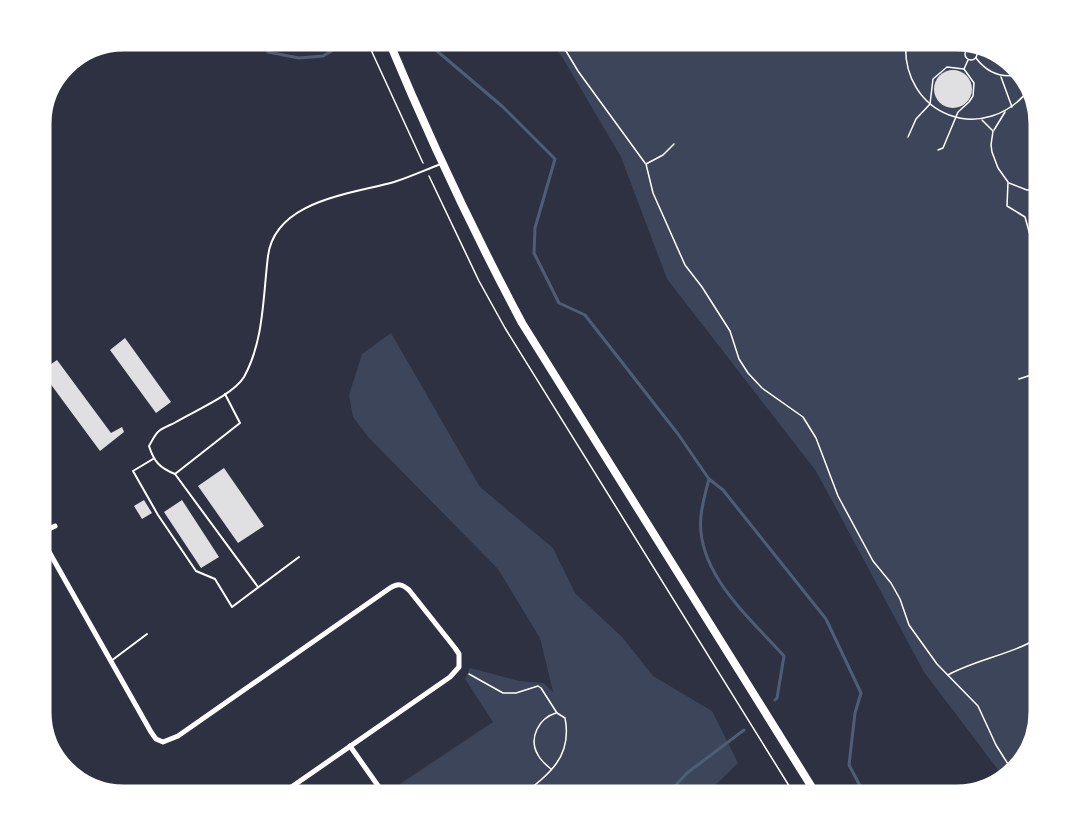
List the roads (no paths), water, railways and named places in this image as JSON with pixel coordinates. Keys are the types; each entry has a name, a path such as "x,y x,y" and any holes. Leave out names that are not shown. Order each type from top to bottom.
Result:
{"main road":[{"path":"392,50 497,276 522,323 811,786"}],"street":[{"path":"50,528 55,525"},
{"path":"50,553 150,732 156,740 163,742 170,741 397,584 409,590 459,654 459,667 450,677 293,786"},
{"path":"350,746 378,786"}],"lane":[{"path":"258,587 175,474 162,469 153,459 149,446 159,431 225,394 243,379 256,341 266,286 268,254 276,234 287,221 317,201 394,182 444,163"},
{"path":"175,474 240,423 225,394"},
{"path":"153,459 133,471 158,515 196,571 215,579 232,607 299,557"},
{"path":"111,661 147,634"}],"waterway":[{"path":"267,50 299,58 323,56 333,50"},
{"path":"436,50 503,107 555,159 535,228 534,253 559,303 585,315 678,434 709,479 723,490 826,619 861,693 855,713 849,765 860,786"},
{"path":"709,479 701,516 701,537 707,556 727,593 784,656 775,700"},
{"path":"675,786 687,773 744,730"}]}
